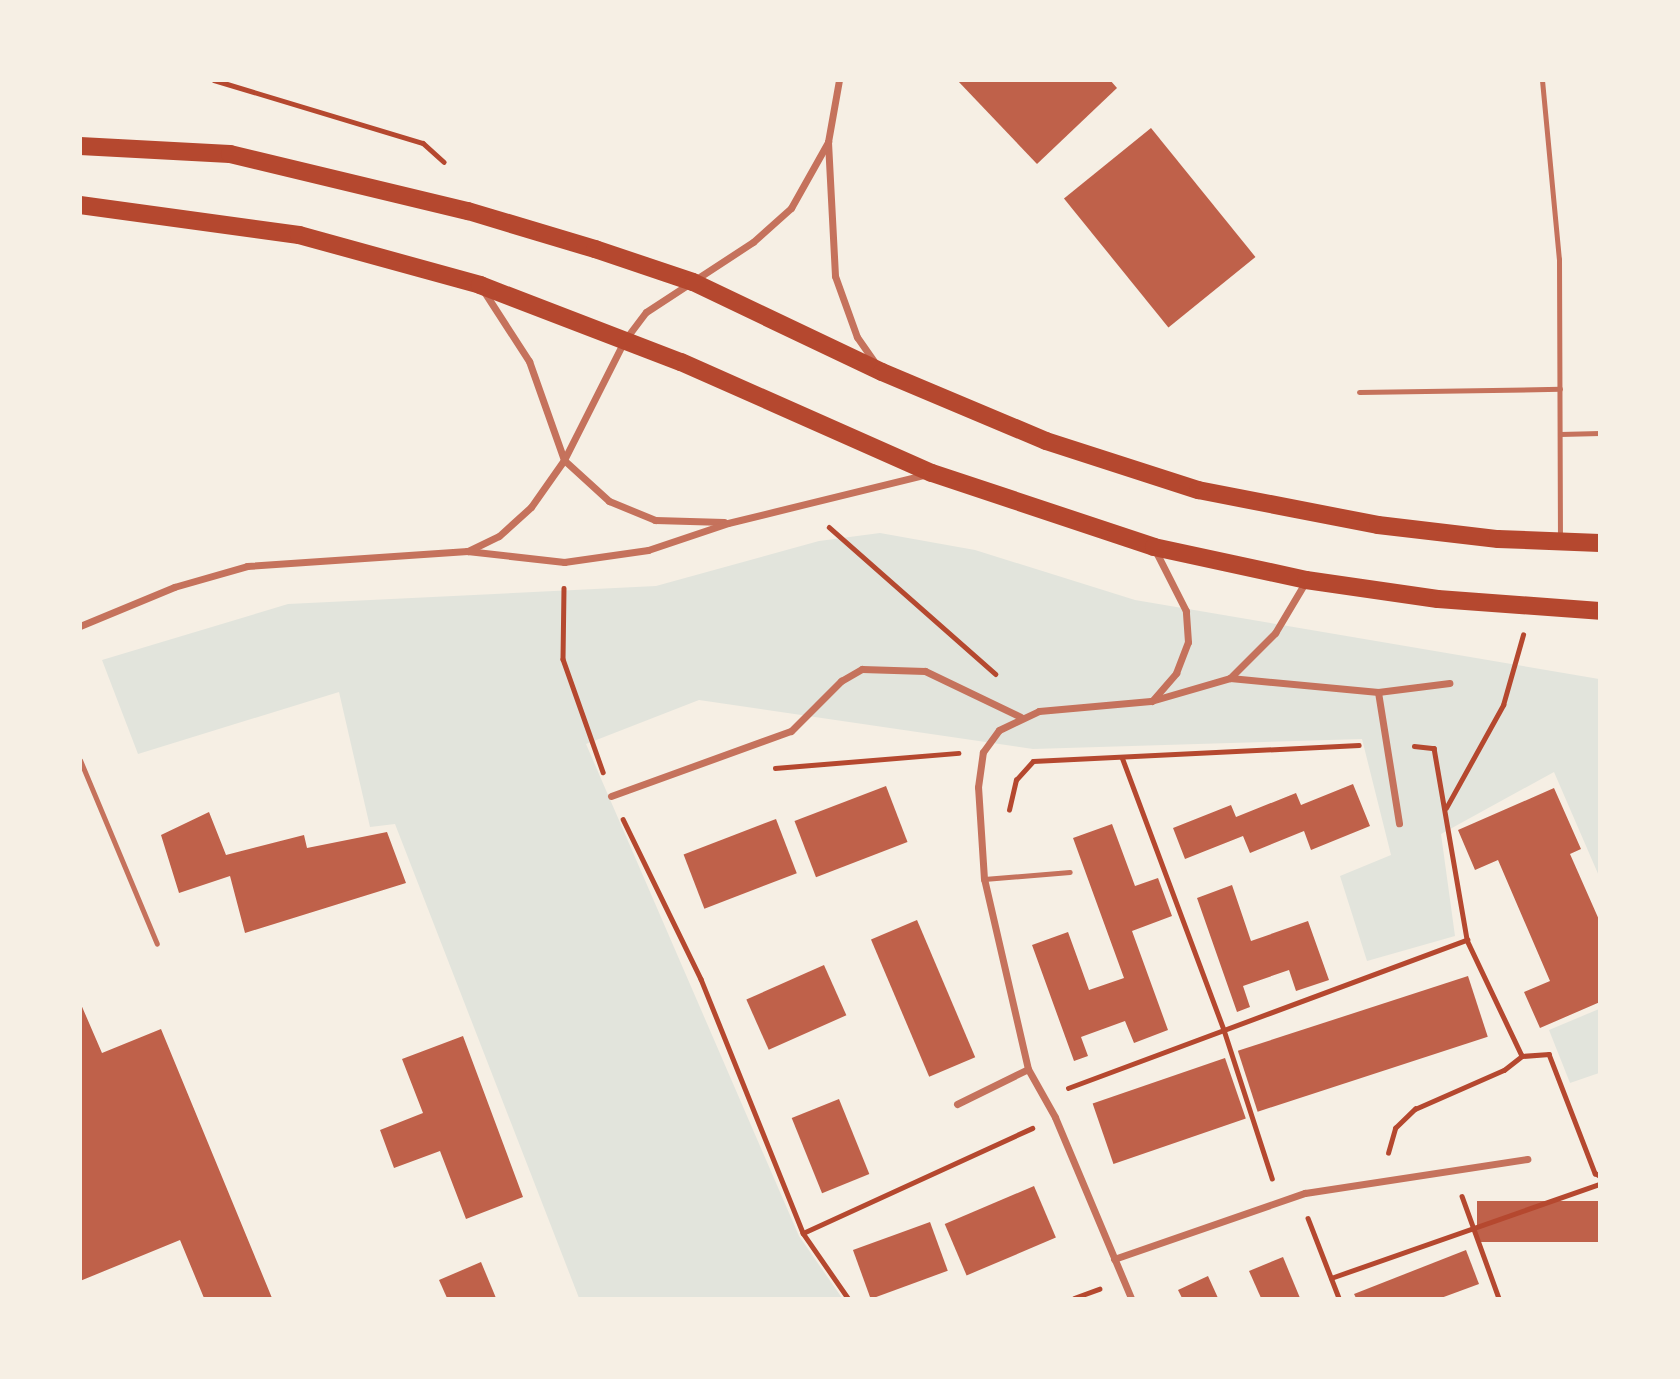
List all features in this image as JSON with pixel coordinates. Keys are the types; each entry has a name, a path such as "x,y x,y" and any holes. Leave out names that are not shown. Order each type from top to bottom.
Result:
{"main road":[{"path":"80,146 230,154 468,211 693,282 882,372 1046,441 1198,490 1378,525 1498,540 1600,543"},
{"path":"80,205 299,235 480,285 624,341 932,473 1154,547 1306,580 1531,608 1600,611"}],"street":[{"path":"839,80 828,142 835,276 857,337 882,372"},
{"path":"467,551 499,536 531,507 564,460 624,341 646,312 753,242 791,208 828,142"},
{"path":"480,285 529,361 564,460 609,501 655,520 728,523"},
{"path":"80,626 174,587 247,566 467,551 564,562 648,550 728,523 932,473"},
{"path":"1152,701 1176,673 1188,642 1186,611 1154,547"},
{"path":"1230,678 1275,633 1306,580"},
{"path":"611,796 724,758 791,731 841,681 862,669 925,671 1021,717"},
{"path":"1130,1298 1055,1117 1028,1069 984,879 978,787 983,752 999,730 1021,717 1072,706 1152,701 1230,678 1378,692 1449,683"},
{"path":"1378,692 1399,823"},
{"path":"957,1104 1028,1069"},
{"path":"1114,1259 1305,1193 1380,1179 1527,1159"}],"lane":[{"path":"1542,80 1559,259 1560,541"},
{"path":"1359,391 1560,389"},
{"path":"1560,434 1600,433"},
{"path":"80,760 158,944"},
{"path":"984,879 1070,872"}],"path":[{"path":"214,80 423,143 444,162"},
{"path":"802,503 998,675"},
{"path":"564,562 563,659 611,796 701,979 803,1233 848,1298"},
{"path":"1445,809 1503,705 1531,608"},
{"path":"1007,817 1016,780 1033,761 1386,744 1434,748 1468,940 1522,1056"},
{"path":"724,758 774,768 983,752"},
{"path":"1122,757 1224,1030 1279,1201"},
{"path":"1044,1097 1468,940"},
{"path":"1380,1179 1395,1128 1415,1109 1504,1070 1522,1056 1549,1054 1595,1173 1600,1176"},
{"path":"803,1233 1055,1117"},
{"path":"1452,1169 1499,1298"},
{"path":"1331,1278 1600,1184"},
{"path":"1305,1193 1309,1226 1339,1298"}],"shaded area":[{"path":"880,533 975,550 1135,600 1599,679 1599,876 1554,772 1441,834 1455,936 1367,961 1340,876 1391,855 1362,739 1033,749 699,700 586,744 799,1236 842,1298 579,1298 395,824 370,827 339,692 138,754 102,660 288,604 656,586 819,541"},
{"path":"1599,1009 1599,1073 1570,1083 1549,1030"}],"building":[{"path":"957,80 1110,80 1117,88 1037,164"},
{"path":"1151,128 1255,257 1168,327 1064,198"},
{"path":"1353,784 1370,826 1311,850 1304,831 1250,853 1243,836 1185,859 1173,828 1231,805 1236,817 1296,793 1301,805"},
{"path":"886,786 908,842 816,877 795,821"},
{"path":"1554,788 1581,849 1570,854 1600,922 1600,1002 1540,1028 1524,992 1550,981 1498,860 1475,870 1458,830"},
{"path":"209,812 226,855 304,835 307,848 387,832 406,883 245,933 230,876 179,893 161,835"},
{"path":"776,819 797,873 704,909 684,854"},
{"path":"1112,824 1135,886 1158,878 1172,916 1132,931 1168,1030 1134,1043 1125,1021 1081,1037 1088,1056 1074,1061 1032,945 1068,932 1089,990 1124,978 1073,838"},
{"path":"1232,885 1251,941 1308,921 1329,980 1296,991 1289,970 1243,986 1250,1007 1237,1012 1197,898"},
{"path":"917,920 975,1057 929,1077 871,940"},
{"path":"824,965 846,1015 769,1050 746,1000"},
{"path":"1468,976 1488,1037 1258,1112 1238,1051"},
{"path":"80,1002 102,1053 161,1029 272,1298 204,1298 180,1240 80,1281"},
{"path":"463,1036 523,1197 466,1219 440,1151 394,1168 380,1130 423,1113 402,1059"},
{"path":"1225,1058 1246,1119 1113,1164 1093,1104"},
{"path":"839,1099 869,1174 822,1193 792,1118"},
{"path":"1034,1186 1056,1238 967,1275 945,1224"},
{"path":"1477,1201 1600,1201 1600,1242 1477,1242"},
{"path":"930,1222 948,1271 870,1298 853,1250"},
{"path":"1466,1250 1479,1284 1441,1298 1356,1298 1354,1294"},
{"path":"1283,1257 1300,1298 1261,1298 1249,1271"},
{"path":"481,1262 496,1298 447,1298 439,1280"},
{"path":"1208,1276 1218,1298 1182,1298 1178,1290"}]}
